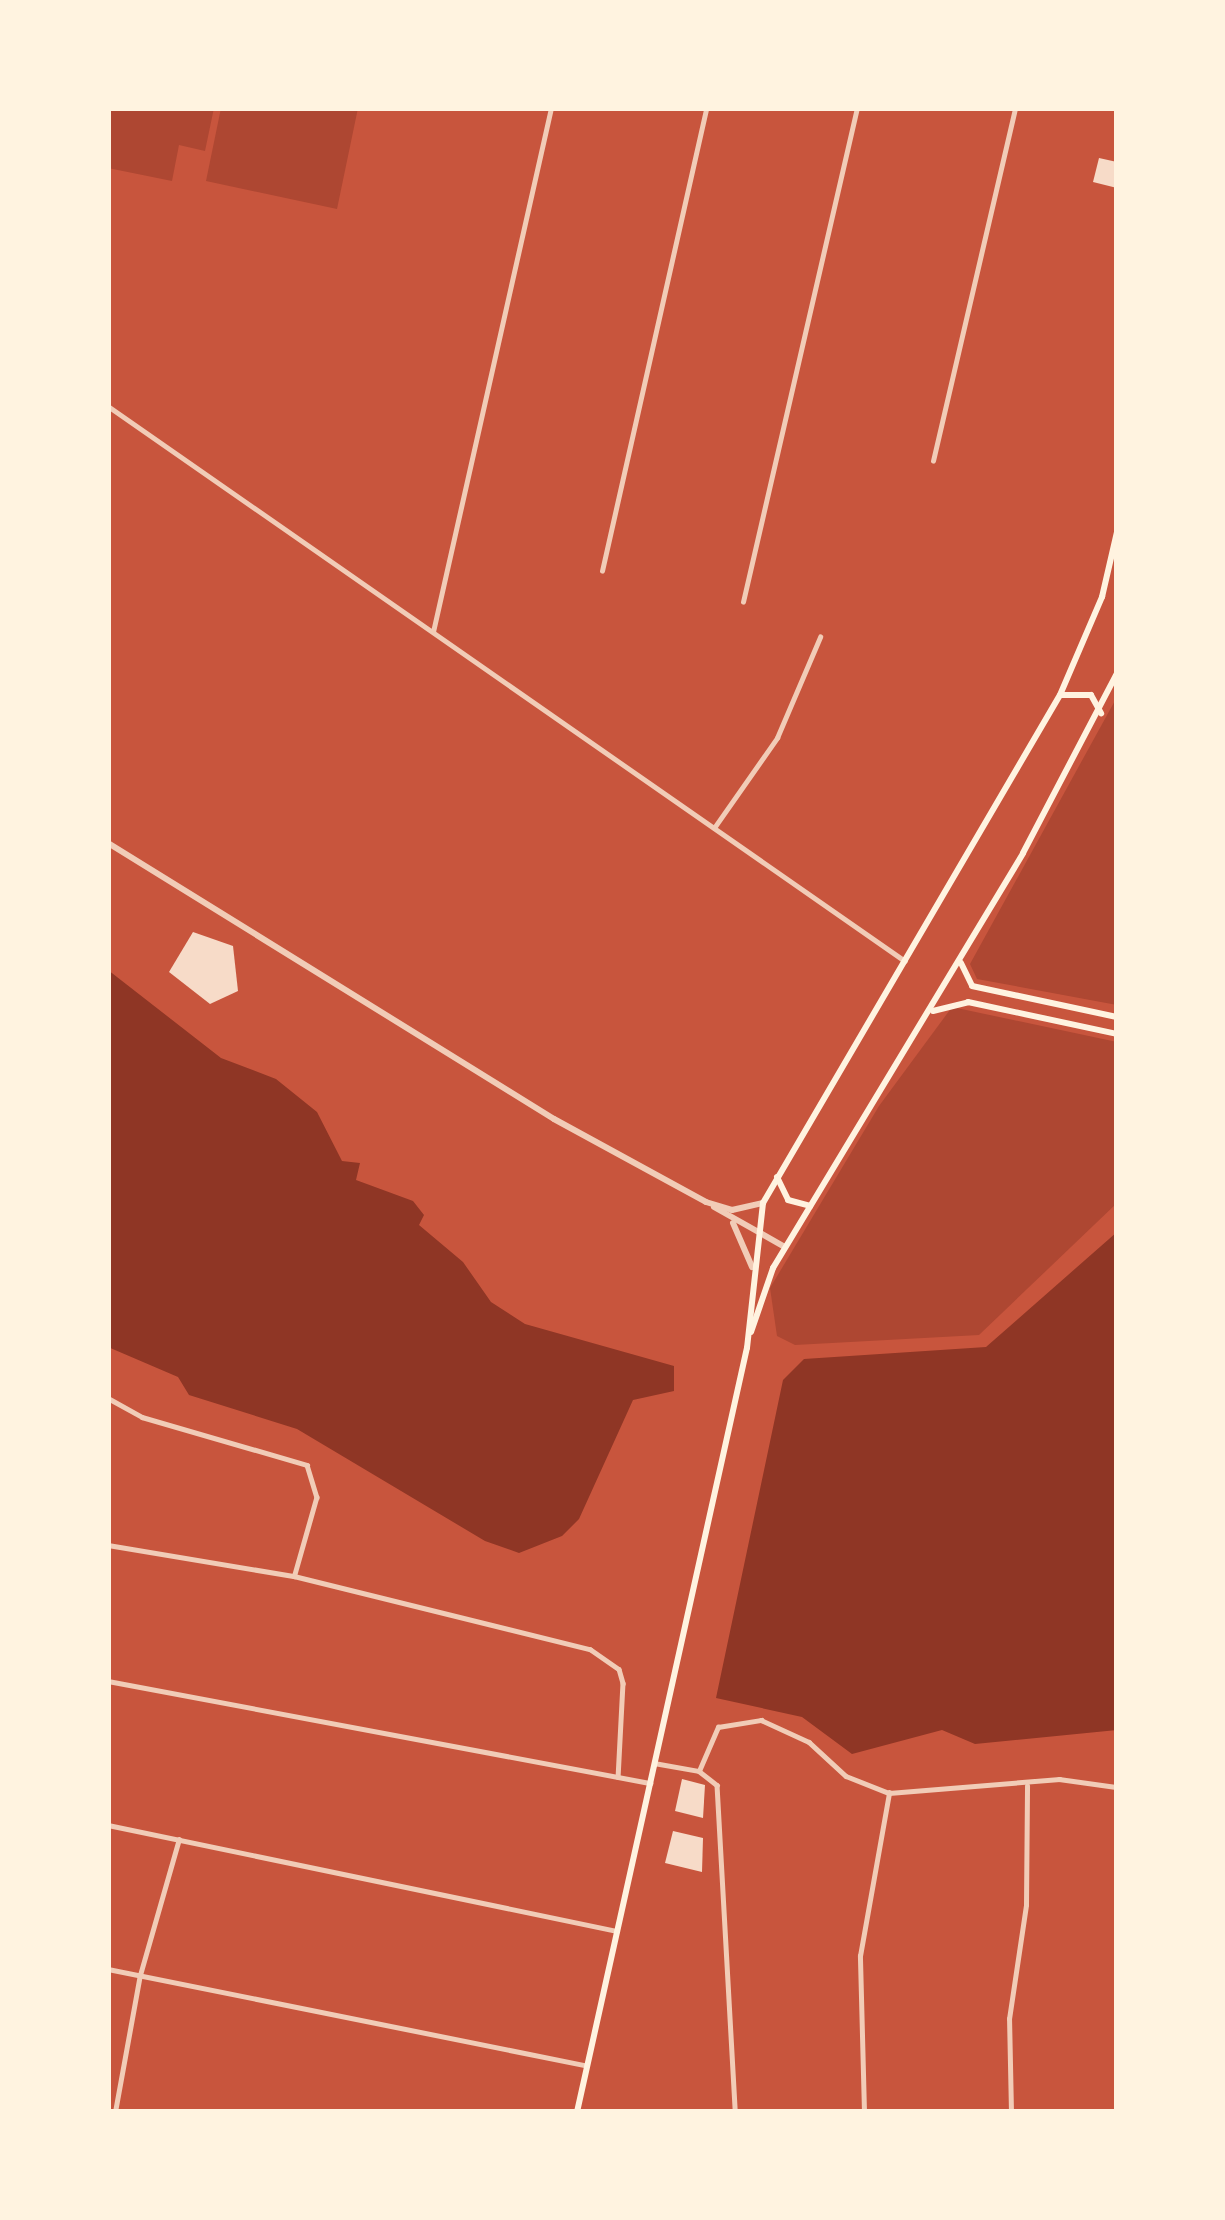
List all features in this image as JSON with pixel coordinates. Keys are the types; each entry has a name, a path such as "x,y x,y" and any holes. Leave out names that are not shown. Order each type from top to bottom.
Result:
{"main road":[{"path":"577,2112 747,1344 752,1267 763,1203 1060,695 1102,597 1117,532"},
{"path":"747,1344 786,1246 962,958 1101,713 1117,674"},
{"path":"1060,695 1091,695 1101,713"},
{"path":"962,958 960,971 972,986 1117,1017"},
{"path":"929,1013 968,1002 1117,1034"},
{"path":"777,1177 788,1201 810,1206"}],"street":[{"path":"433,632 551,108"},
{"path":"602,571 706,108"},
{"path":"742,602 857,108"},
{"path":"933,461 1015,108"},
{"path":"108,406 905,962"},
{"path":"714,827 777,738 820,637"},
{"path":"108,843 513,1097 706,1202 756,1235 786,1246"},
{"path":"706,1202 732,1210 763,1203"},
{"path":"732,1220 752,1267"},
{"path":"108,1398 142,1417 307,1465 317,1497 294,1576"},
{"path":"108,1545 294,1576 606,1657 619,1670 625,1706 618,1777"},
{"path":"108,1681 650,1783"},
{"path":"699,1771 718,1727 760,1720 809,1742 846,1776 889,1792 1027,1786 1059,1779 1117,1787"},
{"path":"654,1763 699,1771 717,1785 735,2112"},
{"path":"1011,2112 1009,2019 1026,1905 1027,1786"},
{"path":"864,2112 860,1956 889,1792"},
{"path":"108,1826 617,1931"},
{"path":"116,2112 140,1975 179,1840"},
{"path":"108,1969 588,2066"}],"shaded area":[{"path":"108,108 214,108 205,151 179,145 172,181 108,168"},
{"path":"221,108 358,108 337,209 206,181"},
{"path":"1117,697 1117,1005 977,979 970,964"},
{"path":"108,970 221,1058 276,1079 317,1112 342,1161 360,1163 356,1180 413,1201 424,1215 419,1225 463,1262 491,1302 525,1324 674,1366 674,1391 633,1400 579,1519 562,1536 519,1553 485,1541 297,1429 189,1395 178,1377 108,1347"},
{"path":"952,1007 1117,1042 1117,1203 979,1335 795,1345 777,1336 770,1288 879,1106"},
{"path":"1117,1232 1117,1730 975,1744 942,1730 852,1754 802,1717 716,1698 783,1380 804,1359 986,1347"}],"building":[{"path":"1099,158 1117,162 1117,188 1093,182"},
{"path":"193,932 233,946 238,991 210,1004 169,972"},
{"path":"682,1779 705,1785 703,1818 675,1811"},
{"path":"673,1831 703,1838 702,1872 665,1863"}]}
